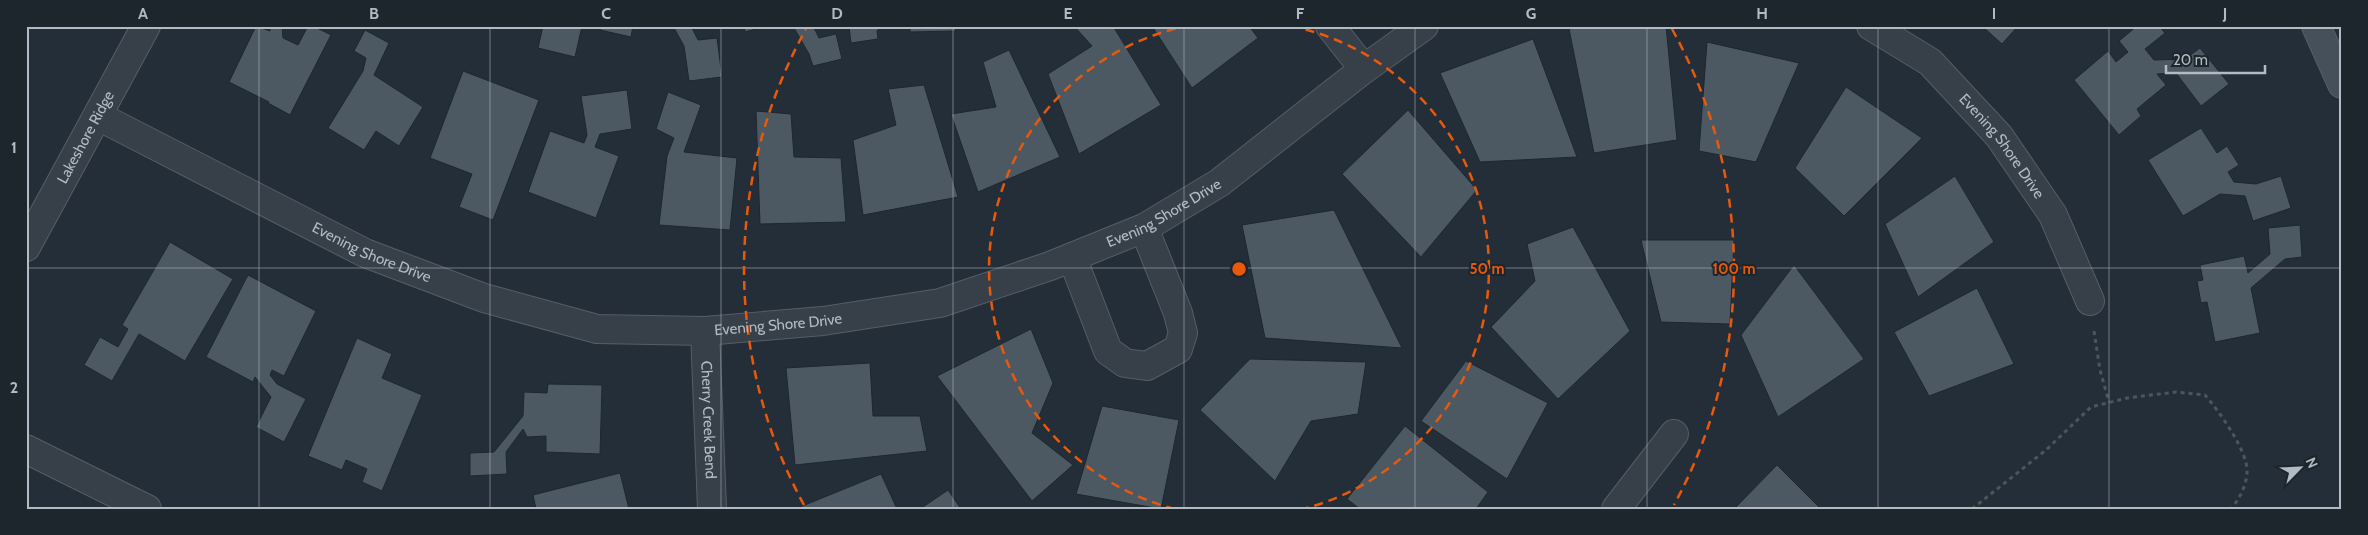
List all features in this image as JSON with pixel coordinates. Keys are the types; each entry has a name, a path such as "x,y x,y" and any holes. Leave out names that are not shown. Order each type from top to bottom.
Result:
{"main road":[{"path":"2316,26 2342,84"}],"street":[{"name":"Lakeshore Ridge","path":"26,247 146,26"},
{"path":"1330,26 1364,69"},
{"name":"Evening Shore Drive","path":"98,116 365,253 484,298 597,329 705,331 823,321 940,303 1072,257 1144,228 1219,183 1364,69 1424,26"},
{"name":"Evening Shore Drive","path":"1870,26 1930,62 1999,136 2053,215 2090,300"},
{"path":"1072,257 1108,351 1125,363 1147,366 1178,349 1183,333 1178,312 1144,228"},
{"name":"Cherry Creek Bend","path":"705,331 712,509"},
{"path":"1616,509 1674,434"},
{"path":"26,449 147,509"}],"path":[{"path":"2090,300 2100,370 2109,402"},
{"path":"1972,509 2046,450 2091,407 2109,402 2176,392 2205,395 2222,415 2238,443 2247,472 2240,498 2231,509"}],"building":[{"path":"256,26 270,31 270,26 282,26 283,38 298,45 308,26 313,26 331,35 290,115 229,82"},
{"path":"543,26 582,26 575,57 538,48"},
{"path":"601,26 633,26 631,37 600,30"},
{"path":"673,26 691,26 698,40 717,38 722,77 689,81 684,46"},
{"path":"744,26 767,26 745,32"},
{"path":"793,26 813,26 819,38 836,34 842,59 813,66 809,54"},
{"path":"849,26 881,26 877,31 878,39 851,43"},
{"path":"910,26 955,26 956,31 910,32"},
{"path":"1074,26 1113,26 1161,105 1079,154 1048,74 1092,46"},
{"path":"1152,26 1249,26 1258,38 1192,88"},
{"path":"1585,26 1666,26 1677,140 1594,153 1569,29"},
{"path":"1982,26 2018,26 2002,44"},
{"path":"2137,26 2159,26 2165,33 2145,49 2154,60 2185,59 2200,48 2229,84 2201,106 2176,73 2157,74 2166,85 2137,109 2141,116 2119,135 2074,80 2108,51 2116,62 2128,52 2119,41"},
{"path":"365,30 389,43 374,75 423,107 399,146 376,131 364,150 328,128 363,71 366,58 354,51"},
{"path":"1533,39 1577,157 1480,162 1440,73"},
{"path":"1707,42 1799,63 1756,162 1699,151"},
{"path":"1009,50 1060,157 978,192 951,114 996,107 983,62"},
{"path":"463,71 539,100 493,220 459,207 472,174 430,158"},
{"path":"924,85 958,197 863,215 853,140 896,125 888,89"},
{"path":"1846,87 1922,138 1844,216 1795,168"},
{"path":"627,90 632,129 600,134 595,147 619,156 596,218 528,192 550,131 584,143 587,135 581,96"},
{"path":"668,92 701,105 684,152 737,158 730,230 659,225 667,156 674,138 656,129"},
{"path":"1408,110 1477,190 1421,257 1342,174"},
{"path":"756,111 791,114 794,157 841,158 846,222 760,224"},
{"path":"2201,128 2217,153 2227,146 2239,165 2228,172 2234,182 2256,184 2281,176 2291,208 2253,221 2245,196 2220,194 2183,216 2148,160"},
{"path":"1955,176 1994,242 1918,297 1885,224"},
{"path":"1334,210 1402,348 1265,338 1242,225"},
{"path":"2300,225 2302,257 2285,259 2251,288 2260,333 2215,342 2207,302 2201,303 2197,281 2203,280 2200,265 2244,256 2248,273 2270,254 2268,228"},
{"path":"1573,227 1630,331 1558,399 1491,327 1535,281 1527,244"},
{"path":"1641,240 1734,240 1730,324 1661,322"},
{"path":"170,242 233,279 185,361 139,334 112,381 84,365 100,337 118,347 128,329 122,325"},
{"path":"1794,265 1864,359 1778,417 1741,335"},
{"path":"248,275 316,311 284,376 272,370 270,375 277,384 306,399 284,442 256,427 271,397 255,377 253,382 206,357"},
{"path":"1977,288 2014,364 1929,396 1894,332"},
{"path":"1031,329 1053,383 1032,433 1073,465 1032,501 937,376"},
{"path":"357,338 392,354 382,378 422,395 382,491 362,482 367,469 346,460 342,470 308,456"},
{"path":"1250,359 1366,362 1358,414 1311,421 1275,481 1200,410"},
{"path":"1466,361 1548,403 1507,479 1421,421"},
{"path":"870,363 873,416 920,416 927,451 795,465 786,368"},
{"path":"548,384 602,385 600,454 546,452 546,436 527,437 523,429 506,452 507,474 470,476 470,453 494,452 523,416 524,392 547,393"},
{"path":"1102,406 1179,420 1161,509 1076,494"},
{"path":"1405,426 1488,492 1476,509 1360,509 1347,499"},
{"path":"1777,465 1821,509 1734,509"},
{"path":"620,473 629,509 536,509 533,495"},
{"path":"881,474 897,509 795,509"},
{"path":"948,490 961,509 920,509"}]}
